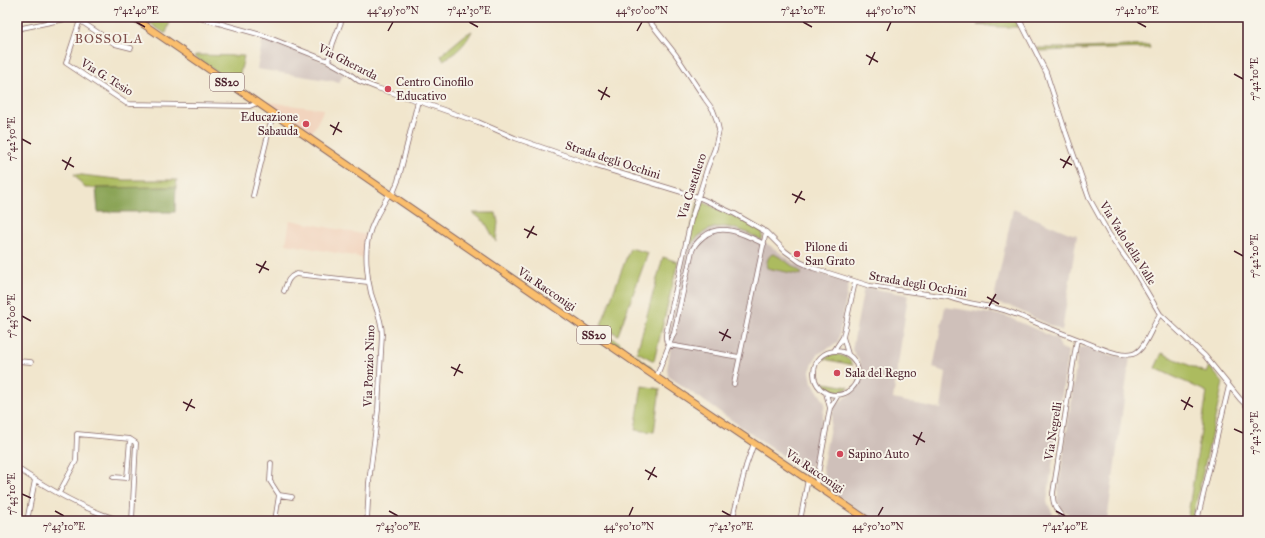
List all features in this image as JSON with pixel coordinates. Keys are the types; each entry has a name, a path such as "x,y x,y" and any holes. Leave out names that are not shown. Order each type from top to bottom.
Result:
{"main road":[{"name":"Via Racconigi","path":"132,17 656,378 869,521"}],"street":[{"name":"Via Gherarda","path":"197,17 265,36 328,61 346,71 359,81 418,101"},
{"path":"328,61 343,17"},
{"name":"Via Castellero","path":"646,17 676,55 713,110 719,130 691,220 666,334 665,340 669,345 656,378"},
{"name":"Via Vado della Valle","path":"1018,17 1046,72 1089,198 1109,234 1134,270 1160,314 1205,356 1248,407"},
{"name":"Via G. Tesio","path":"78,18 66,63 126,103 250,106 257,103"},
{"path":"17,29 78,18 115,44 131,48"},
{"path":"391,195 398,181 418,101"},
{"name":"Strada degli Occhini","path":"418,101 478,122 515,138 593,166 698,197 735,214 766,232 785,251 800,262 855,282 870,286 948,297 956,301 1004,310 1077,339 1121,354 1133,354 1144,345 1160,314"},
{"path":"253,196 273,114"},
{"name":"Via Ponzio Nino","path":"367,521 369,482 378,410 382,334 382,323 368,282 368,236 374,222 391,195"},
{"path":"739,357 669,345 674,333 692,251 698,241 706,234 713,231 725,230 742,234 764,244"},
{"path":"734,384 766,232"},
{"path":"284,291 290,276 296,274 368,282"},
{"path":"834,350 843,338 855,282"},
{"path":"843,338 848,354 856,363 858,375 857,381 844,394 838,395 826,392 820,388 816,383 814,369 821,356 834,350 848,354"},
{"name":"Via Negrelli","path":"1066,521 1054,505 1053,493 1077,339"},
{"path":"17,361 31,362"},
{"path":"1197,521 1229,386"},
{"path":"826,392 830,408"},
{"path":"816,485 830,408 838,395"},
{"path":"59,493 76,461 77,434 130,439 136,443 132,521"},
{"path":"113,477 127,478 130,439"},
{"path":"732,521 746,466 754,443"},
{"path":"271,463 270,481 279,495 275,521"},
{"path":"17,468 35,480 96,512 124,521"},
{"path":"800,521 808,479"},
{"path":"27,521 35,480"},
{"path":"279,495 292,497"}],"shaded area":[{"path":"263,37 327,63 344,74 339,82 257,69"},
{"path":"262,101 296,106 324,109 311,135"},
{"path":"1013,209 1077,235 1062,331 1010,306 993,303"},
{"path":"290,220 367,235 365,258 286,244"},
{"path":"728,227 743,231 762,240 793,262 849,283 838,342 818,354 810,371 812,382 825,403 817,449 808,473 668,376 667,369 670,351 668,338 687,248 701,234 711,228"},
{"path":"864,287 908,295 893,399 941,409 946,372 933,368 945,307 1006,316 1057,339 1061,348 1068,351 1047,502 1054,516 1059,521 875,521 828,489 824,479 823,464 834,406 854,391 859,384 861,374 860,362 852,350"},
{"path":"1080,347 1087,347 1108,355 1130,357 1107,521 1075,521 1061,508 1057,500 1078,352"}],"green space":[{"path":"141,17 172,17 166,33 164,33"},
{"path":"1010,17 1015,17 1018,27 977,25 1009,20"},
{"path":"472,31 460,48 443,60 441,55"},
{"path":"1149,45 1150,48 1039,51 1037,48 1082,48"},
{"path":"194,56 244,56 238,83 235,85"},
{"path":"74,174 124,180 177,180 176,187 85,188"},
{"path":"176,187 175,212 98,212 96,188"},
{"path":"698,202 703,202 756,227 763,233 762,240 733,228 716,227 707,230 690,245 687,244"},
{"path":"473,213 496,213 498,222 496,242 485,222"},
{"path":"630,248 648,253 618,335 601,325"},
{"path":"773,254 801,272 801,275 767,268 768,260"},
{"path":"663,257 678,262 654,361 637,352"},
{"path":"598,328 640,358 652,368 652,371 599,335 595,330"},
{"path":"1162,353 1206,373 1209,366 1223,383 1192,521 1187,521 1207,392 1155,368"},
{"path":"836,354 846,358 853,365 824,359 830,355"},
{"path":"819,382 849,387 837,393 825,389"},
{"path":"642,386 660,389 654,432 635,430"}],"place":[{"name":"Centro Cinofilo Educativo","path":"388,89"},
{"name":"Educazione Sabauda","path":"306,124"},
{"name":"Pilone di San Grato","path":"797,254"},
{"name":"Sala del Regno","path":"837,373"},
{"name":"Sapino Auto","path":"840,454"}],"district":[{"name":"BOSSOLA","path":"109,38"}]}
